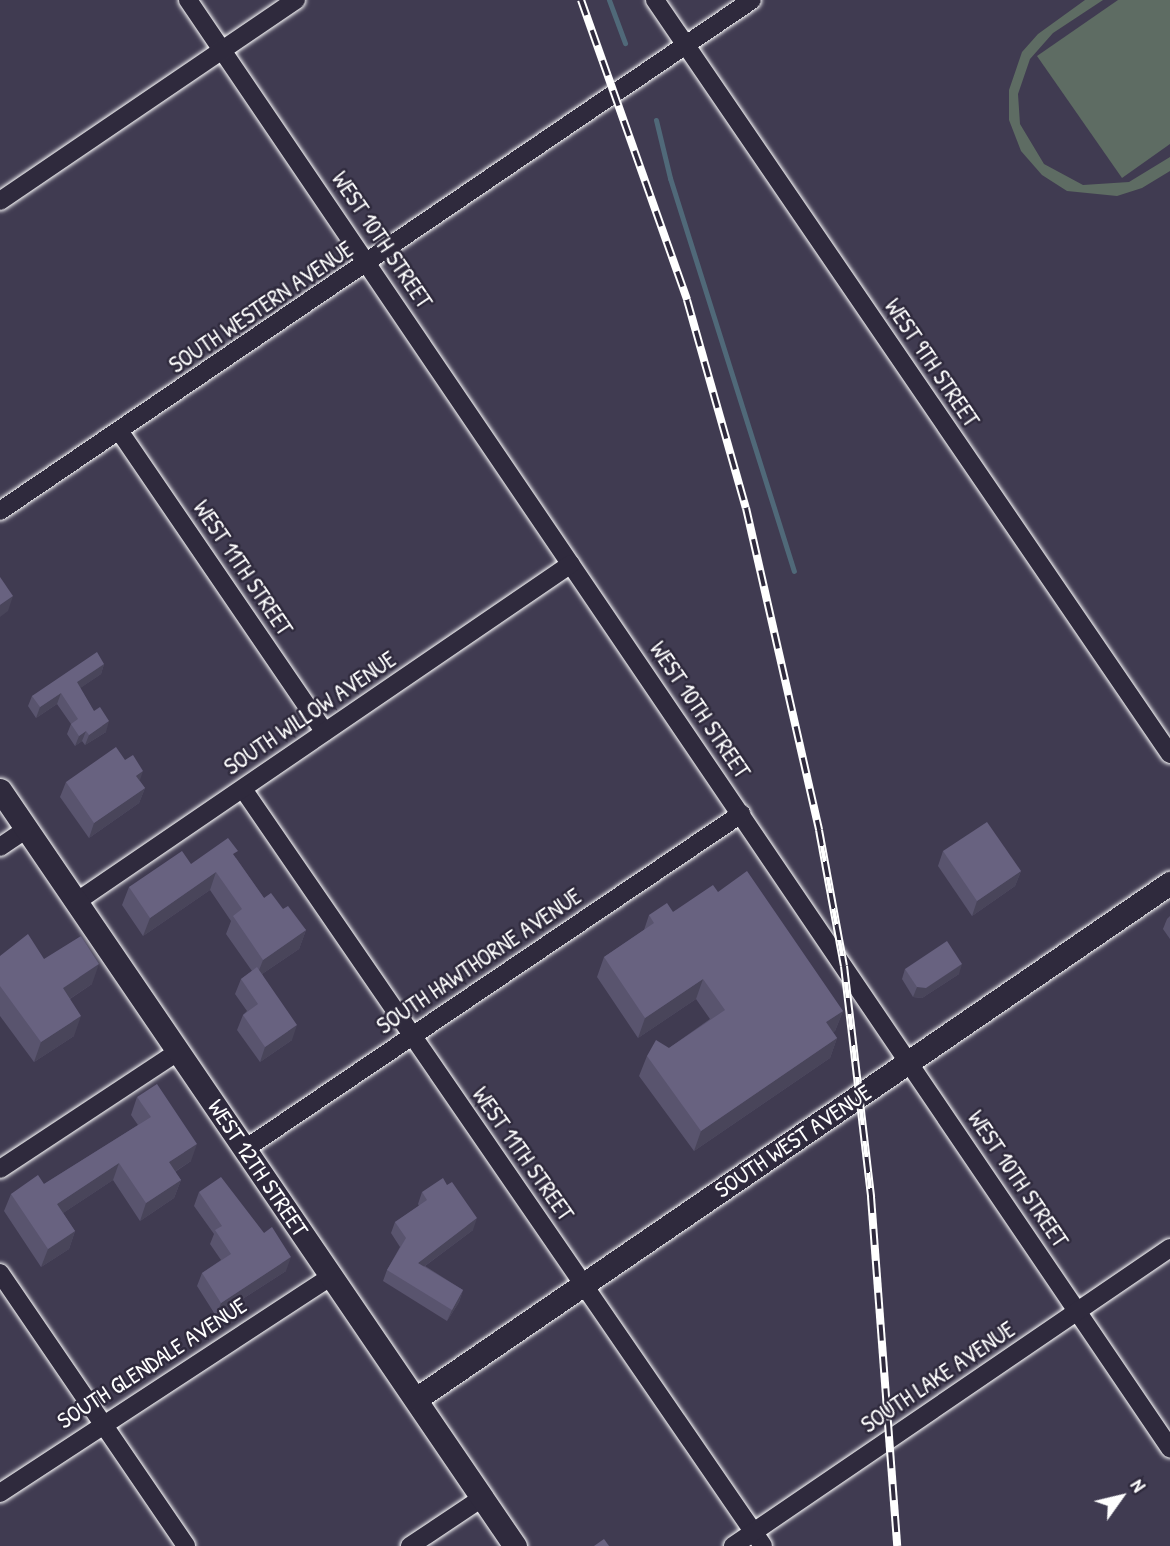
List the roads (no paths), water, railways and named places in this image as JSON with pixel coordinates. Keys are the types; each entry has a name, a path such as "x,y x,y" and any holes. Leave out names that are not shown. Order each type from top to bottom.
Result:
{"main road":[{"name":"WEST 12TH STREET","path":"0,790 515,1546"},
{"name":"SOUTH WEST AVENUE","path":"416,1399 1170,883"}],"street":[{"name":"WEST 10TH STREET","path":"188,0 1170,1448"},
{"path":"0,201 296,0"},
{"name":"WEST 9TH STREET","path":"655,0 1170,754"},
{"name":"SOUTH WESTERN AVENUE","path":"0,511 368,264 752,0"},
{"name":"WEST 11TH STREET","path":"120,432 325,732"},
{"name":"SOUTH WILLOW AVENUE","path":"76,902 572,564"},
{"name":"WEST 11TH STREET","path":"243,789 759,1539"},
{"name":"SOUTH HAWTHORNE AVENUE","path":"245,1149 740,814"},
{"path":"0,847 27,829"},
{"path":"0,1169 178,1051"},
{"name":"SOUTH LAKE AVENUE","path":"733,1546 759,1539 1077,1311 1170,1248"},
{"path":"0,1273 186,1546"},
{"name":"SOUTH GLENDALE AVENUE","path":"0,1493 331,1276"},
{"path":"410,1546 482,1498"}],"waterway":[{"path":"609,0 625,43"},
{"path":"656,120 670,178 794,571"}],"railway":[{"path":"581,0 687,300 746,508 819,830 844,966 871,1197 897,1546"}]}
